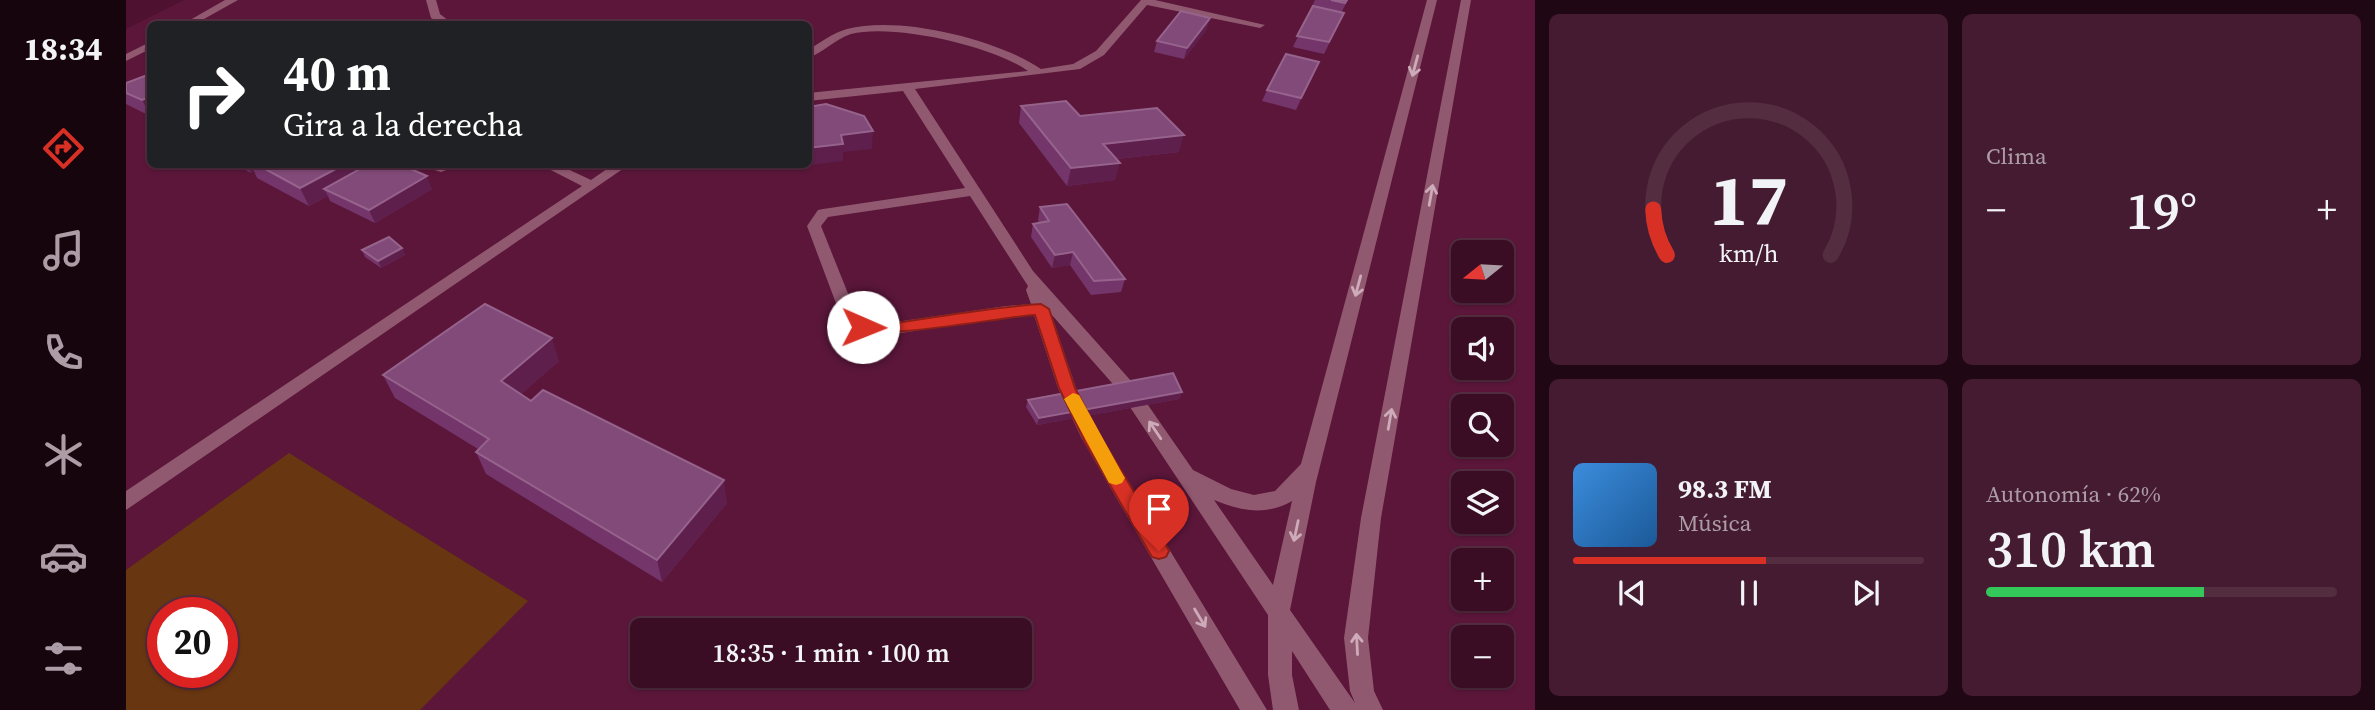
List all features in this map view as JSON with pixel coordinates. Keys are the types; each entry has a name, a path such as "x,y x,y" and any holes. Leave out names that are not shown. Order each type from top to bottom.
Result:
{"street":[{"path":"194,21 233,0"},
{"path":"431,0 435,16 443,21"},
{"path":"1284,710 1280,675 1279,610 1315,451 1432,0"},
{"path":"1370,710 1363,691 1356,638 1371,518 1466,0"},
{"path":"812,97 1039,73 1076,66 1100,53 1145,1 1260,25"},
{"path":"812,53 845,33 870,27 889,27 1009,55 1030,64 1039,73"},
{"path":"126,58 147,47"},
{"path":"907,87 1048,309 1126,387 1345,710"},
{"path":"554,168 593,186"},
{"path":"126,502 618,168"},
{"path":"974,191 823,213 814,226 848,314 863,327 889,329 1006,311 1048,309"},
{"path":"1048,309 1067,388 1091,437 1254,710"},
{"path":"1174,458 1192,478 1212,491 1234,501 1257,504 1276,500 1290,492 1315,451"}],"shaded area":[{"path":"184,0 1535,0 1535,710 126,710 126,29"},
{"path":"289,453 528,601 420,710 126,710 126,570"}],"building":[{"path":"1313,6 1344,13 1329,42 1297,36"},
{"path":"1181,11 1210,18 1187,48 1157,41"},
{"path":"1286,54 1319,62 1301,98 1267,90"},
{"path":"147,75 147,98 142,100 126,93 126,83"},
{"path":"1066,101 1080,116 1157,108 1184,135 1103,144 1120,163 1071,168 1021,106"},
{"path":"826,104 864,116 873,131 841,135 843,144 812,148 812,106"},
{"path":"263,168 338,168 300,188"},
{"path":"362,168 408,168 427,176 369,210 324,189"},
{"path":"1067,204 1125,279 1094,281 1073,252 1055,255 1033,224 1049,221 1040,207"},
{"path":"389,237 402,248 378,261 362,250"},
{"path":"485,304 552,338 501,381 531,401 543,390 724,480 657,560 476,452 489,439 383,375"},
{"path":"1173,373 1182,392 1039,418 1028,400"}],"slow traffic":[{"path":"1073,399 1091,437 1116,478"}],"route":[{"path":"863,327 889,329 1006,311 1041,309 1067,388 1091,437 1159,551"}]}
